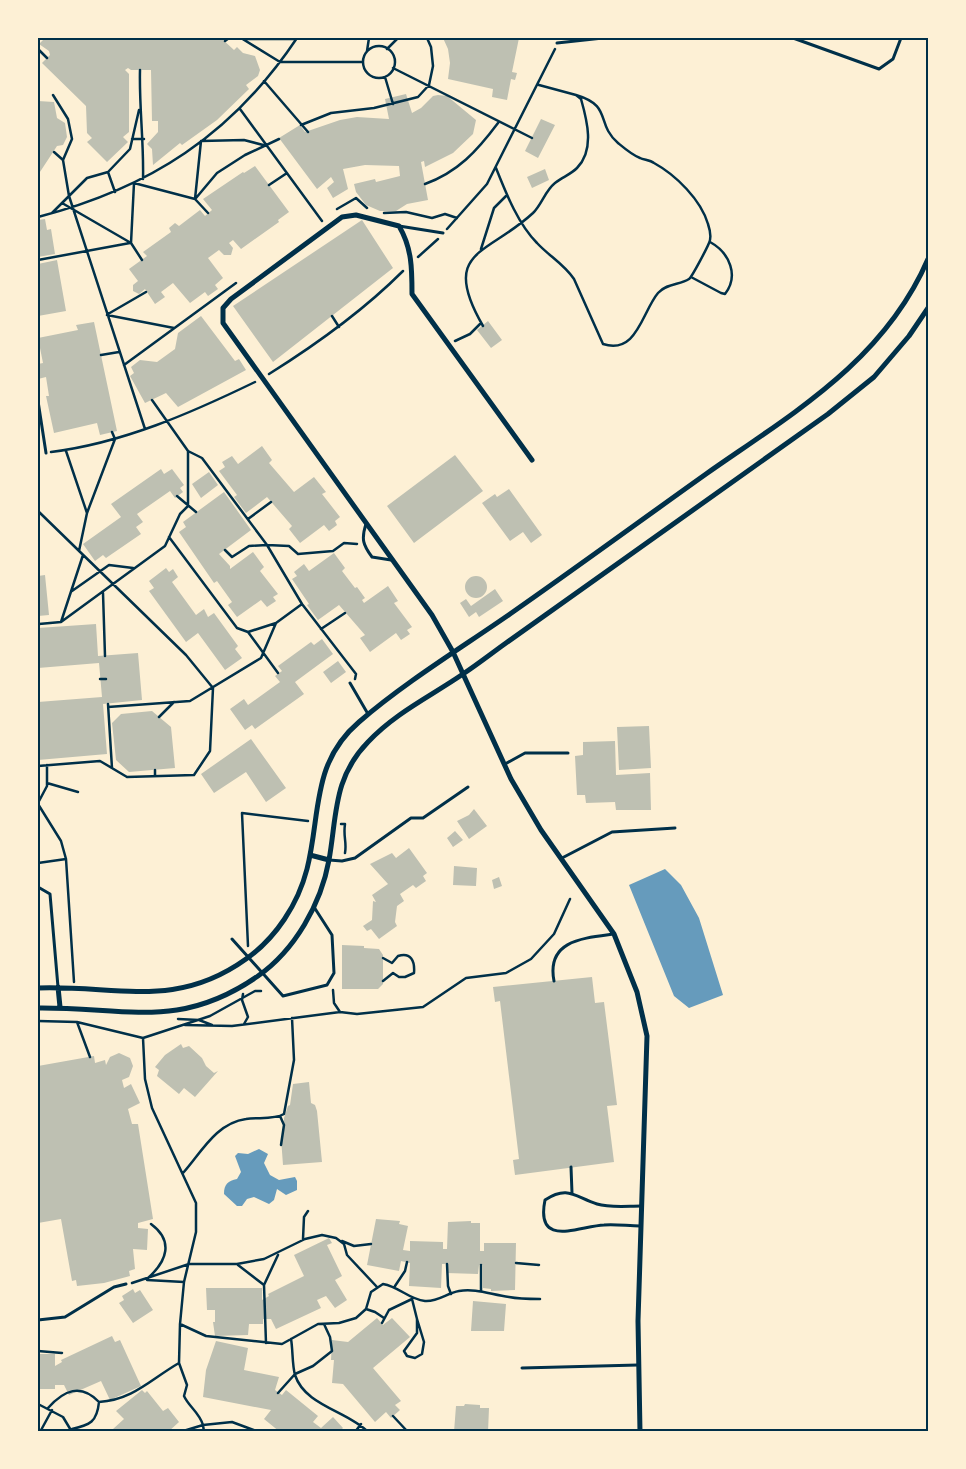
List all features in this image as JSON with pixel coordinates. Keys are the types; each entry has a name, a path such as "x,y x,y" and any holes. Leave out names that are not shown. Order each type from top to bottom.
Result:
{"street":[{"path":"532,460 412,294 412,262 406,240 398,226 356,215 342,217 231,299 222,308 222,323 432,615 453,652 505,764 541,830 614,934 637,992 647,1036 640,1226 638,1365 640,1432"},
{"path":"38,988 75,987 119,992 169,992 209,980 248,958 278,929 300,888 310,855 322,777 330,758 343,738 368,714 453,652 574,570 634,524 818,395 849,369 879,339 919,281 928,259"},
{"path":"38,1008 76,1007 139,1014 185,1010 224,997 261,974 294,939 314,908 329,860 338,792 345,773 367,742 386,724 463,674 828,414 874,376 910,336 928,308"},
{"path":"310,855 329,860"},
{"path":"58,987 60,1007"}],"lane":[{"path":"557,43 603,38"},
{"path":"794,38 879,69 893,59 901,38"},
{"path":"398,226 443,233"},
{"path":"38,401 46,453"},
{"path":"366,524 362,535 363,545 372,557 392,560"},
{"path":"350,683 368,714"},
{"path":"505,764 525,754 568,753"},
{"path":"329,860 342,861 355,858 411,818 423,818 468,787"},
{"path":"562,858 612,832 675,828"},
{"path":"38,886 50,894 58,987"},
{"path":"232,939 261,974 283,996 327,985 334,973 332,935 314,908"},
{"path":"554,981 551,967 556,955 568,944 580,938 614,934"},
{"path":"571,1167 572,1193"},
{"path":"640,1226 604,1225 573,1232 557,1231 547,1225 542,1214 545,1200 556,1193 572,1193 597,1204 641,1206"},
{"path":"38,1320 65,1317 114,1287 126,1284"},
{"path":"522,1368 638,1365"}],"path":[{"path":"225,42 229,38"},
{"path":"243,38 280,62 363,62"},
{"path":"243,38 296,38"},
{"path":"38,217 72,208 144,179 201,141 227,122 240,109 280,62 296,38"},
{"path":"367,51 379,46 387,49 394,58 393,68 384,76 370,75 363,62 367,51 368,38"},
{"path":"387,49 398,38"},
{"path":"301,125 330,113 393,104 418,96 429,85 433,66 431,47 427,38"},
{"path":"46,453 66,451 115,439 167,422 261,379 339,327 443,233 487,184 539,85 557,43"},
{"path":"38,49 47,58"},
{"path":"393,68 429,85 498,123 532,138"},
{"path":"140,70 139,110 144,139 144,179"},
{"path":"384,76 393,104"},
{"path":"264,81 308,132"},
{"path":"496,168 522,222 537,244 568,269 581,293 603,344 616,346 627,341 640,326 658,293 666,287 691,277 710,242 708,222 692,195 663,169 653,162 640,158 618,143 606,128 603,115 595,102 539,85"},
{"path":"53,95 68,118 72,139 63,160 72,208 145,429"},
{"path":"449,345 470,334 482,324 465,287 466,271 471,260 480,250 534,212 555,183 579,166 588,146 584,111 580,99 576,95"},
{"path":"240,109 322,221"},
{"path":"51,213 87,178 108,172 130,149 139,110"},
{"path":"425,184 445,176 467,161 498,123"},
{"path":"132,138 144,139"},
{"path":"195,199 217,173 245,155 279,139"},
{"path":"201,141 237,140 267,146"},
{"path":"195,199 201,141"},
{"path":"54,152 63,160"},
{"path":"108,172 115,192"},
{"path":"269,185 287,173"},
{"path":"134,183 195,199 208,213"},
{"path":"131,243 134,183"},
{"path":"480,250 494,208 508,194"},
{"path":"62,203 131,243 142,260"},
{"path":"691,277 721,293 725,294 727,292 734,276 732,270 722,251 710,242"},
{"path":"38,260 131,243"},
{"path":"107,315 146,292"},
{"path":"107,315 174,328"},
{"path":"332,316 339,327"},
{"path":"101,355 119,352"},
{"path":"152,400 188,451 202,458 267,545 302,604 356,674 354,690"},
{"path":"79,551 87,513 115,439 112,432"},
{"path":"66,451 87,513"},
{"path":"38,624 61,622 165,546 180,514 188,506 188,451"},
{"path":"177,496 196,512"},
{"path":"248,519 271,502"},
{"path":"38,511 186,654 213,688 210,751 194,775 127,777 100,761 38,766"},
{"path":"169,537 236,628 248,632 278,673"},
{"path":"225,550 232,557 249,546 289,546 298,554 333,550 344,543 363,545"},
{"path":"61,622 83,555"},
{"path":"71,592 109,565 134,568"},
{"path":"103,592 105,656"},
{"path":"248,632 276,623 302,604"},
{"path":"321,629 345,612"},
{"path":"112,768 108,705 190,701 261,658 276,623"},
{"path":"100,679 106,679"},
{"path":"159,717 175,702"},
{"path":"47,765 47,783 38,803 61,841 66,858 75,987"},
{"path":"155,770 155,776"},
{"path":"47,783 78,792"},
{"path":"248,958 242,813 314,821"},
{"path":"334,824 345,824 343,837 346,844 345,853"},
{"path":"38,863 66,858"},
{"path":"185,1024 233,1026 340,1012 357,1014 423,1007 466,978 506,973 531,959 554,934 570,899"},
{"path":"383,958 392,963 398,956 408,956 412,959 414,967 414,973 411,976 398,977 393,973 383,981"},
{"path":"333,990 334,1003 340,1012"},
{"path":"38,1021 77,1022 144,1038 210,1016 256,991 261,991"},
{"path":"242,1000 251,1021 259,1023"},
{"path":"76,1007 77,1022 90,1057"},
{"path":"233,1026 247,1022 247,1015"},
{"path":"183,1173 210,1139 226,1126 244,1119 284,1114 294,1060 292,1018"},
{"path":"144,1038 146,1079 152,1108 196,1203 196,1232 184,1282 179,1363 187,1385 184,1396 189,1406 200,1414 204,1432"},
{"path":"280,1116 284,1125 281,1145"},
{"path":"302,1240 304,1217 308,1211"},
{"path":"146,1280 160,1268 166,1256 166,1246 162,1236 151,1224"},
{"path":"126,1284 146,1280 189,1264 237,1264 278,1253 302,1240 322,1235 336,1238 354,1246 371,1244"},
{"path":"336,1238 344,1244 348,1255 377,1287"},
{"path":"266,1343 264,1285 278,1253"},
{"path":"395,1286 405,1271 407,1262"},
{"path":"516,1263 539,1265"},
{"path":"237,1264 264,1285"},
{"path":"447,1264 448,1286 452,1294"},
{"path":"481,1265 481,1291"},
{"path":"146,1280 184,1282"},
{"path":"180,1324 206,1336 282,1344 318,1324 339,1323 356,1318 366,1309 368,1296 377,1287 384,1284 395,1286 402,1294 412,1299 428,1301 457,1291 481,1291 509,1298 540,1299"},
{"path":"382,1323 394,1307 412,1299"},
{"path":"412,1299 418,1332 404,1351 407,1356 413,1358 420,1357 423,1348 421,1326 417,1319"},
{"path":"366,1309 384,1318"},
{"path":"278,1393 295,1374 313,1366 332,1351 330,1337 324,1324"},
{"path":"291,1340 295,1374 301,1387 322,1404 361,1424 368,1432"},
{"path":"38,1351 62,1353"},
{"path":"48,1408 63,1395 81,1390 90,1393 99,1402 112,1401 141,1390 179,1363"},
{"path":"38,1404 63,1417 72,1430 92,1422 98,1415 99,1402"},
{"path":"40,1432 52,1410"},
{"path":"393,1416 407,1431"},
{"path":"180,1432 202,1424 232,1422 259,1432"},
{"path":"355,1432 361,1424"}],"water":[{"path":"665,869 681,885 699,918 723,995 689,1008 674,996 629,885"},
{"path":"259,1149 268,1154 264,1163 270,1175 279,1180 295,1177 297,1190 286,1195 277,1189 274,1200 269,1204 254,1197 247,1199 242,1206 237,1206 224,1194 227,1184 237,1179 241,1172 235,1156 238,1153 248,1154"}],"building":[{"path":"45,38 221,38 234,50 237,47 243,53 255,56 260,70 258,76 246,85 249,89 217,120 182,145 180,143 153,165 152,149 147,144 158,132 158,121 152,121 151,70 131,70 128,68 125,70 129,74 129,132 123,137 128,142 107,162 87,142 92,138 87,133 86,106 42,63 50,55 49,51 39,44"},
{"path":"443,38 519,38 512,72 517,73 515,80 511,79 507,100 492,97 493,89 448,79 450,63 448,49"},
{"path":"406,94 412,113 421,108 433,96 438,95 447,96 476,120 473,134 453,153 425,167 424,161 421,162 428,200 407,204 396,211 380,211 366,205 356,192 354,184 375,179 376,182 400,176 399,166 365,165 343,169 348,189 333,198 327,188 334,182 331,177 317,189 279,138 300,125 305,132 340,120 357,117 389,119 385,99"},
{"path":"38,101 54,102 57,118 65,123 67,137 63,145 57,146 38,175"},
{"path":"541,119 555,125 538,158 525,151"},
{"path":"255,166 289,212 278,220 279,222 241,249 233,240 229,243 233,248 231,255 224,255 219,250 208,258 223,278 215,285 218,289 208,296 205,292 190,303 173,283 161,292 165,297 155,304 145,289 139,294 133,291 133,285 138,281 129,269 147,256 143,252 171,232 169,228 175,223 179,226 200,210 205,216 212,210 203,199"},
{"path":"545,169 549,180 532,188 527,177"},
{"path":"45,219 47,230 51,229 55,254 38,257 38,220"},
{"path":"362,220 393,268 273,362 233,306"},
{"path":"57,260 66,311 38,316 38,264"},
{"path":"201,316 235,361 239,359 246,370 178,407 166,393 145,403 130,376 134,373 131,367 140,360 157,362 175,349 178,333"},
{"path":"488,321 502,340 491,348 477,330"},
{"path":"94,322 117,431 100,435 97,423 54,433 46,396 49,396 46,377 38,379 38,364 43,363 38,338 78,330 76,325"},
{"path":"262,446 272,460 269,463 294,492 314,477 326,492 322,494 340,517 335,521 337,525 329,531 324,525 300,543 289,529 292,526 267,497 246,513 234,497 237,495 219,471 225,467 222,462 232,456 238,464"},
{"path":"455,455 483,491 414,543 387,506"},
{"path":"161,469 164,474 172,469 184,485 180,488 183,492 175,498 170,491 137,514 143,522 136,527 141,534 106,558 103,555 95,561 83,544 121,517 111,504"},
{"path":"209,472 218,485 201,498 192,484"},
{"path":"509,489 542,535 531,543 523,532 510,541 482,503 495,494 497,497"},
{"path":"224,492 251,530 219,554 230,566 230,569 253,552 264,567 260,571 278,594 273,597 276,601 267,607 261,600 237,617 228,605 232,602 217,581 214,583 179,532 186,527 183,522"},
{"path":"334,553 345,568 342,571 365,598 362,600 364,603 388,586 398,601 394,603 412,627 407,630 410,634 401,640 396,633 370,652 360,638 365,635 339,605 318,620 292,579 297,576 294,572 304,564 309,571"},
{"path":"166,568 169,572 173,569 178,577 172,582 196,615 204,609 208,617 214,613 238,646 235,649 242,658 225,670 198,633 186,642 149,591 154,588 149,581"},
{"path":"45,575 49,615 38,616 38,576"},
{"path":"476,576 484,579 487,587 484,595 476,598 468,595 465,587 468,579"},
{"path":"495,589 503,601 479,617 476,612 469,617 460,603 466,599 471,606"},
{"path":"96,624 98,656 138,653 142,700 103,704 107,754 38,760 38,702 102,697 99,663 38,668 38,628"},
{"path":"322,639 333,654 295,682 304,694 255,729 252,725 245,730 230,709 244,699 248,705 280,682 275,676 282,671 278,666 311,642 314,645"},
{"path":"338,661 346,672 331,683 323,672"},
{"path":"152,711 171,727 175,768 129,772 116,760 112,723 121,714"},
{"path":"649,726 651,768 619,770 617,727"},
{"path":"251,739 286,788 266,802 246,772 214,793 201,774"},
{"path":"615,741 616,775 650,773 651,810 616,810 615,802 586,803 585,795 577,795 575,756 583,755 583,742"},
{"path":"474,809 487,826 469,839 457,821 469,815"},
{"path":"455,831 463,840 453,847 447,838"},
{"path":"409,848 427,873 423,876 426,881 416,888 413,885 400,894 404,901 397,906 395,922 397,926 379,939 371,929 367,931 363,926 372,920 373,901 376,902 372,895 388,884 370,864 392,853 396,858"},
{"path":"454,866 477,868 476,886 453,885"},
{"path":"499,877 502,886 494,889 492,880"},
{"path":"342,945 379,949 383,955 383,984 378,989 342,989"},
{"path":"592,977 595,1003 604,1002 617,1105 607,1106 614,1162 515,1175 513,1160 519,1159 500,1001 495,1002 493,987"},
{"path":"181,1044 183,1048 189,1046 214,1073 218,1071 195,1097 184,1088 179,1094 157,1076 159,1070 155,1067 165,1055"},
{"path":"119,1053 130,1058 133,1066 129,1077 122,1080 124,1088 131,1084 140,1103 128,1109 132,1124 138,1124 153,1219 138,1223 138,1228 148,1229 147,1250 133,1249 135,1269 129,1271 130,1276 104,1283 77,1286 76,1280 72,1281 61,1219 38,1223 38,1066 94,1056 95,1063 105,1060 106,1065 110,1057"},
{"path":"309,1082 311,1103 315,1105 317,1111 322,1162 283,1165 281,1138 284,1131 284,1118 290,1105 293,1084"},
{"path":"376,1219 400,1221 399,1224 408,1226 403,1250 410,1251 410,1241 443,1242 443,1249 447,1249 448,1222 471,1221 471,1223 480,1223 480,1251 484,1251 484,1243 516,1243 515,1290 491,1291 491,1289 483,1288 483,1265 479,1265 478,1274 447,1273 447,1264 442,1264 441,1288 409,1286 410,1263 401,1261 399,1271 367,1265"},
{"path":"329,1238 332,1243 327,1245 342,1276 335,1280 347,1300 335,1308 326,1296 317,1300 321,1308 276,1329 271,1319 263,1319 263,1324 249,1324 248,1335 215,1336 213,1322 215,1322 215,1310 207,1310 206,1288 262,1288 262,1300 269,1296 268,1294 304,1276 294,1255"},
{"path":"133,1289 135,1293 140,1290 153,1310 133,1323 119,1303 124,1300 122,1296"},
{"path":"473,1301 506,1304 504,1331 471,1331"},
{"path":"377,1318 383,1325 392,1318 410,1337 373,1368 401,1401 395,1405 400,1410 391,1418 386,1412 375,1422 343,1384 332,1383 334,1360 331,1360 332,1340 348,1342"},
{"path":"112,1336 115,1342 120,1340 141,1386 110,1400 101,1381 69,1395 64,1385 55,1385 55,1389 38,1389 38,1354 55,1354 55,1366 62,1362 61,1360"},
{"path":"216,1341 248,1348 244,1370 279,1377 275,1390 282,1395 286,1390 318,1416 313,1422 321,1428 333,1417 343,1428 339,1432 280,1432 264,1419 271,1410 203,1397 206,1370"},
{"path":"142,1390 145,1393 147,1391 163,1411 168,1408 179,1422 168,1432 115,1432 113,1429 124,1419 116,1411"},
{"path":"465,1404 489,1408 488,1432 454,1432 456,1406 464,1406"}]}
